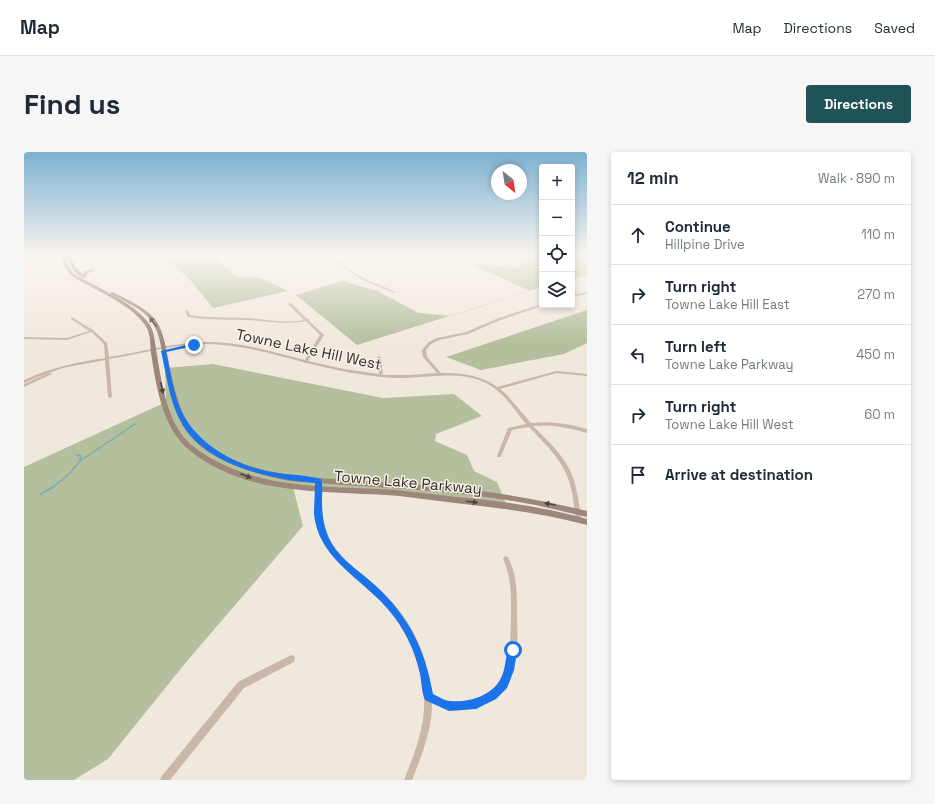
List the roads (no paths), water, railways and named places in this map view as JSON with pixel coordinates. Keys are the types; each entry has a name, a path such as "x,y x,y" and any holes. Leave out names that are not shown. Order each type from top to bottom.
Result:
{"main road":[{"name":"Towne Lake Parkway","path":"88,284 141,317 151,331 167,411 176,429 190,446 217,465 260,481 398,493 524,508 581,518 587,514"},
{"name":"Towne Lake Parkway","path":"97,284 149,316 158,329 176,406 188,429 208,448 240,465 264,473 318,485"}],"street":[{"path":"375,284 395,292"},
{"path":"575,295 587,292"},
{"path":"290,304 322,335 305,362"},
{"path":"439,373 425,357 424,350 430,343 467,333 497,320 539,306"},
{"path":"187,312 189,316 247,319 280,324 308,320"},
{"path":"72,318 101,338 106,344 110,397"},
{"path":"24,338 68,339 92,332"},
{"name":"Towne Lake Hill West","path":"108,360 194,345 234,345 305,362 380,376 401,377 439,373 472,377 497,388 507,396 564,464 571,478 581,518"},
{"path":"379,357 380,376"},
{"path":"24,382 68,365 108,360"},
{"path":"24,386 63,370 108,360"},
{"path":"497,388 557,372 587,375"},
{"path":"499,456 510,429 530,424 551,423 587,431"},
{"path":"318,485 318,514 322,533 331,548 345,565 373,588 398,614 416,649 424,670 428,697 428,711 424,731 408,780"},
{"path":"428,697 449,706 464,706 476,704 492,695 503,685 509,670 514,631 512,569 506,559"},
{"path":"164,780 241,685 291,659"}],"waterway":[{"path":"80,461 135,424"},
{"path":"77,455 81,456 80,461"},
{"path":"52,488 70,473 80,461"},
{"path":"41,494 53,487"}]}
